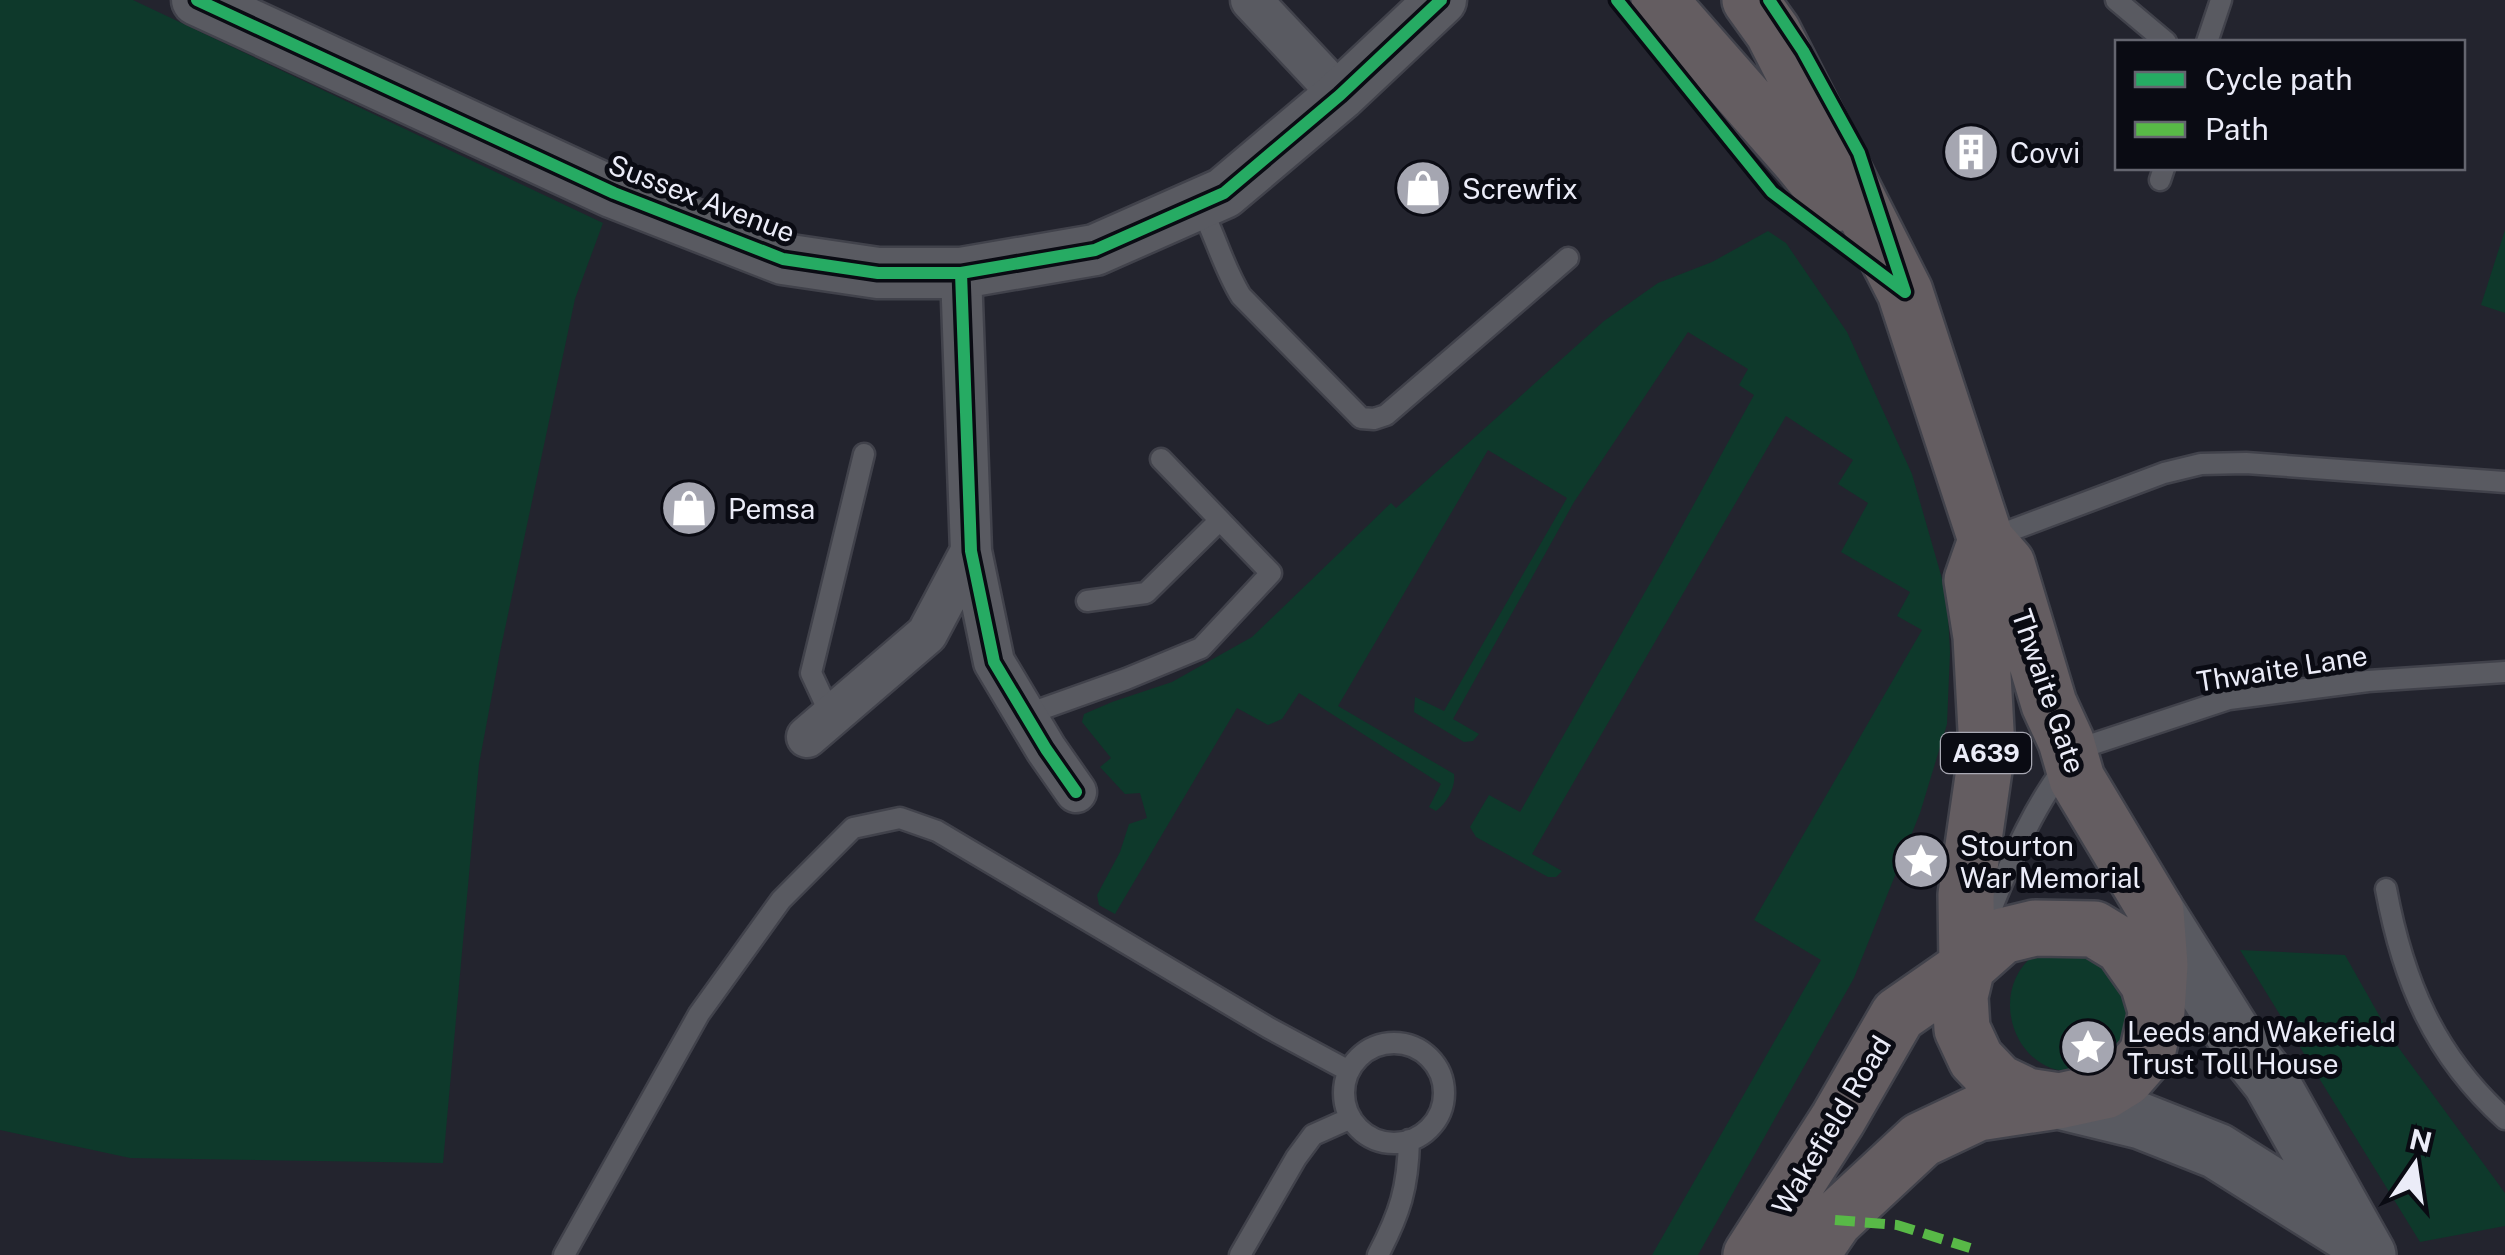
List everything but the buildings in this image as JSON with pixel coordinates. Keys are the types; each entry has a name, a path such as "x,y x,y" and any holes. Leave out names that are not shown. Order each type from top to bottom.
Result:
{"main road":[{"name":"Thwaite Gate","path":"1658,0 1802,163 1906,292"},
{"name":"Thwaite Gate","path":"1750,0 1773,32 1906,292 1986,540 2007,564 2048,704 2066,741 2149,958"},
{"name":"Thwaite Gate","path":"1968,967 1966,896 1986,748 1981,637 1972,580 1986,540"},
{"path":"2035,928 2094,928 2208,992 2236,1038 2271,1082 2364,1248 2217,1151 2141,1121 2026,1096 1998,1082 1976,1058 1962,1029 1960,996 1968,967 2002,936 2035,928"},
{"path":"2059,1101 2105,1090 2126,1078 2147,1054 2149,958"},
{"name":"Wakefield Road","path":"1751,1255 1838,1119 1898,1015 1968,967"},
{"name":"Wakefield Road","path":"1811,1255 1834,1220 1921,1140 1978,1113 2059,1101"}],"street":[{"path":"1251,0 1340,95"},
{"name":"Sussex Avenue","path":"219,5 614,193 783,259 878,273 961,273 1094,250 1224,193 1340,95 1442,0"},
{"path":"961,273 971,552 994,662 1076,792"},
{"path":"819,726 926,634 971,552"}],"lane":[{"path":"2116,0 2164,40"},
{"path":"2208,40 2221,0"},
{"path":"1200,204 1227,272 1241,296 1361,418 1374,420 1386,415 1568,258"},
{"path":"819,726 811,673 864,454"},
{"path":"1026,715 1201,648 1271,573 1161,459"},
{"path":"1986,540 2164,473 2201,464 2505,482"},
{"path":"1087,602 1146,593 1220,520"},
{"name":"Thwaite Lane","path":"2071,758 2081,748 2229,699 2368,680 2505,672"},
{"path":"1968,967 2006,872 2038,809 2071,758"},
{"path":"564,1255 699,1014 781,900 853,828 900,818 937,831 1236,1009 1349,1070"},
{"path":"2386,889 2394,935 2420,1005 2461,1075 2505,1119"},
{"path":"1407,1044 1424,1053 1440,1072 1441,1109 1422,1134 1392,1143 1376,1140 1351,1118 1344,1086 1349,1070 1370,1048 1407,1044"},
{"path":"1240,1255 1296,1158 1314,1135 1351,1118"},
{"path":"1378,1255 1398,1215 1408,1173 1409,1140"}],"green space":[{"path":"0,0 133,0 603,223 575,299 479,764 443,1163 130,1158 0,1130"},
{"path":"2505,230 2505,313 2481,305"},
{"path":"1768,231 1786,243 1847,332 1912,474 1947,596 1947,724 1920,813 1854,978 1698,1255 1652,1255 1821,960 1754,920 1922,630 1897,616 1910,592 1841,552 1868,503 1838,484 1853,460 1786,416 1532,854 1562,871 1556,877 1548,877 1476,837 1470,827 1489,795 1520,812 1754,395 1739,385 1748,369 1688,332 1574,502 1453,719 1479,734 1473,741 1464,742 1414,712 1415,697 1444,711 1567,498 1488,450 1338,706 1454,774 1450,794 1436,811 1429,807 1441,784 1299,693 1282,719 1268,725 1237,708 1115,914 1099,905 1097,895 1120,852 1129,824 1147,818 1140,793 1125,794 1100,767 1111,758 1082,722 1084,714 1172,682 1252,637 1391,503 1396,508 1604,321 1658,283 1712,262"},
{"path":"2067,941 2136,985 2125,1047 2086,1070 2061,1071 2040,1062 2024,1047 2014,1028 2010,1006 2013,984 2025,964 2045,948"},
{"path":"2240,950 2345,955 2393,1040 2505,1193 2505,1226 2420,1242"}],"marked path":[{"path":"1835,1220 1897,1225 1970,1248"}],"cycle path":[{"path":"197,0 614,193 783,259 878,273 961,273 1095,250 1224,193 1340,95 1441,0"},
{"path":"1617,0 1772,192 1905,292"},
{"path":"1769,0 1803,51 1859,153 1905,292"},
{"path":"961,273 971,551 994,662 1076,792"}],"place":[{"name":"Covvi","path":"1971,152"},
{"name":"Screwfix","path":"1423,188"},
{"name":"Pemsa","path":"689,508"},
{"name":"Stourton War Memorial","path":"1921,861"},
{"name":"Leeds and Wakefield Trust Toll House","path":"2088,1047"}]}
